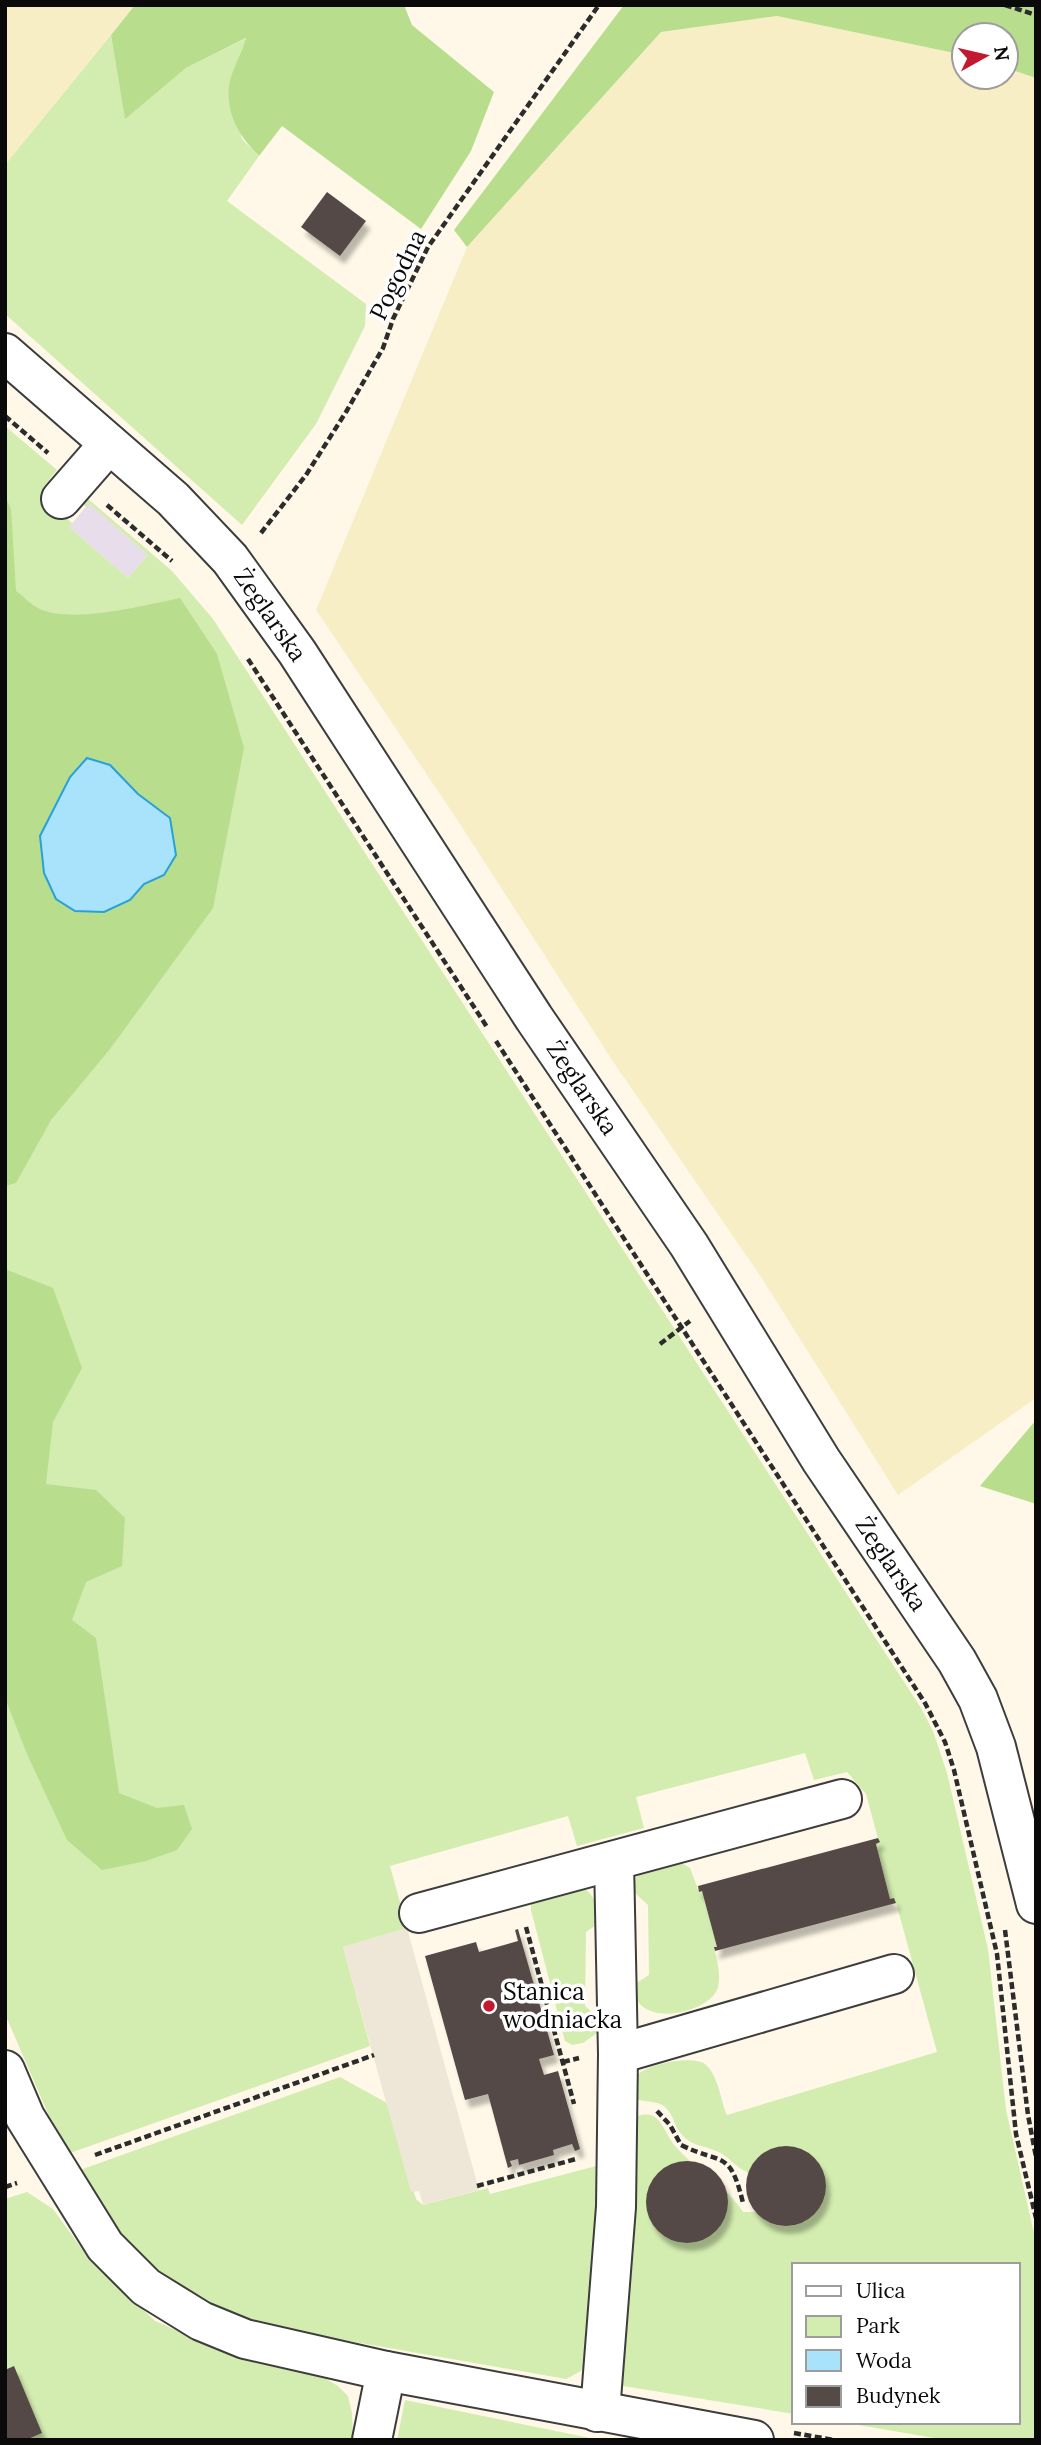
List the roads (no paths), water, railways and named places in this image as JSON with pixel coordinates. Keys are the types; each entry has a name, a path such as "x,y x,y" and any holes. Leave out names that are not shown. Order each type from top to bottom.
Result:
{"street":[{"name":"Żeglarska","path":"5,353 173,499 233,562 297,652 534,1018 689,1245 821,1460 957,1661 978,1699 996,1746 1020,1913"},
{"path":"69,489 109,444"},
{"path":"419,1913 842,1799"},
{"path":"597,2412 601,2399 618,2147 614,1861"},
{"path":"618,2054 894,1974"},
{"path":"5,2070 25,2117 105,2246 146,2287 201,2321 245,2339 386,2371 754,2440"},
{"path":"372,2440 386,2371"}],"water":[{"path":"87,758 110,765 138,794 170,818 176,855 164,875 144,884 130,900 104,912 75,911 56,899 44,873 40,836 70,777"}],"place":[{"name":"Stanica wodniacka","path":"489,2006"}]}
